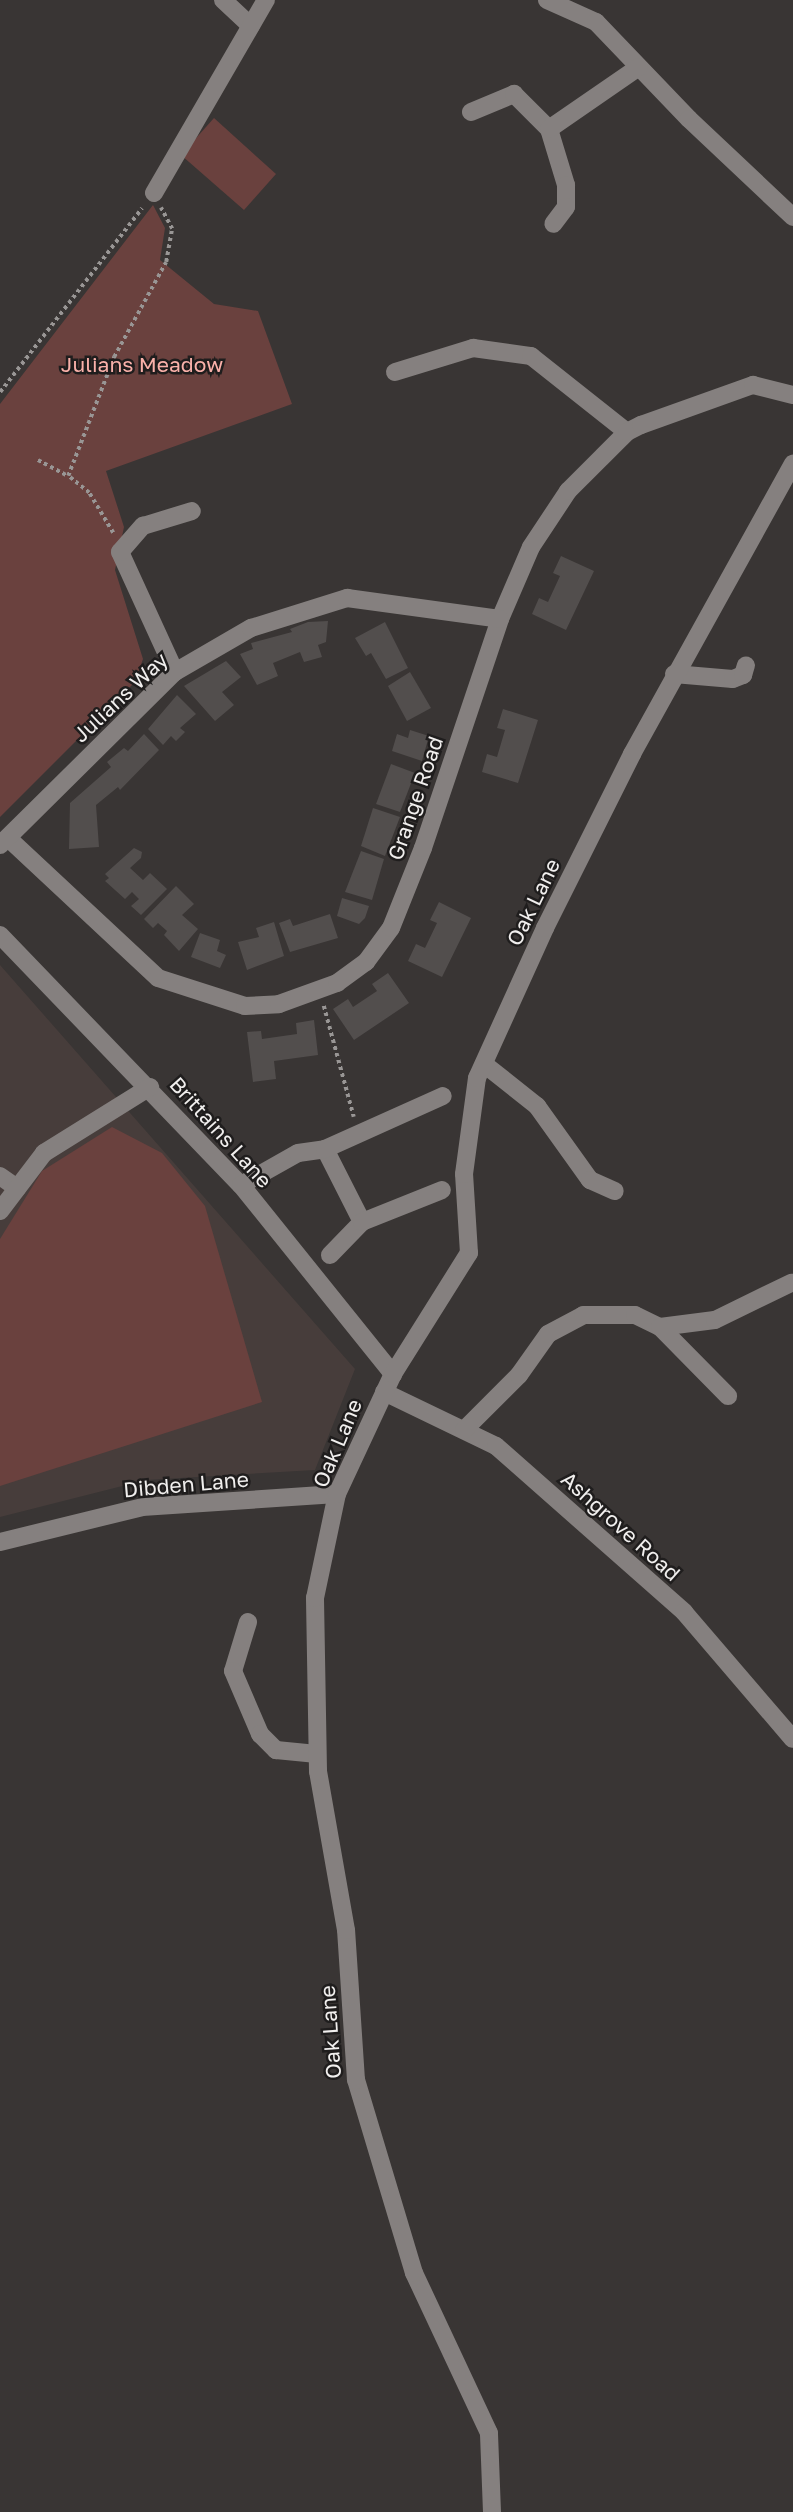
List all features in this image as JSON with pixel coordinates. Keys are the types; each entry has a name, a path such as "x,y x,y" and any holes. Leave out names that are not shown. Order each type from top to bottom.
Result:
{"street":[{"path":"223,0 251,26"},
{"path":"153,193 266,0"},
{"path":"547,0 596,22 793,217"},
{"path":"549,129 639,67"},
{"path":"471,111 514,94 549,129 566,185 566,207 553,224"},
{"path":"395,372 473,348 531,356 627,432"},
{"name":"Grange Road","path":"4,842 158,978 245,1006 279,1004 319,990 366,962 391,928 423,848 500,619 531,547 561,500 627,432 753,385 793,395"},
{"name":"Oak Lane","path":"492,2512 489,2433 414,2273 355,2080 346,1930 317,1754 315,1598 337,1494 393,1374 469,1252 466,1147 468,1121 484,1064 545,928 674,674 793,464"},
{"path":"175,672 120,552 143,526 192,511"},
{"name":"Julians Way","path":"4,842 175,672 251,628 347,598 500,619"},
{"path":"674,674 733,679 743,675 746,665"},
{"name":"Brittains Lane","path":"0,935 150,1087 241,1185 393,1374"},
{"path":"484,1064 537,1106 590,1180 615,1191"},
{"path":"0,1211 44,1153 150,1087"},
{"path":"241,1185 298,1153 325,1149 443,1096"},
{"path":"325,1149 362,1222"},
{"path":"0,1176 17,1188"},
{"path":"330,1255 362,1222 442,1190"},
{"path":"660,1327 715,1320 790,1283"},
{"path":"464,1430 519,1375 548,1334 583,1315 635,1315 660,1327 728,1396"},
{"name":"Ashgrove Road","path":"384,1392 496,1446 684,1612 791,1733"},
{"name":"Dibden Lane","path":"0,1542 142,1507 337,1494"},
{"path":"248,1622 233,1671 260,1734 276,1750 317,1754"}],"path":[{"path":"0,392 153,193 172,229 166,262 114,357 68,476"},
{"path":"38,460 68,476 107,517 120,552"},
{"path":"319,990 358,1132"}],"shaded area":[{"path":"0,965 355,1369 315,1470 146,1480 0,1517"}],"green space":[{"path":"214,118 276,174 244,210 181,155"},
{"name":"Julians Meadow","path":"153,205 165,228 160,260 214,304 258,311 292,404 106,471 124,527 115,570 143,659 135,682 0,817 0,404"},
{"path":"112,1127 162,1153 205,1206 262,1402 0,1486 0,1239 42,1171"}],"building":[{"path":"561,556 594,571 566,630 532,614 539,598 548,602 560,576 553,573"},
{"path":"328,621 326,642 318,645 322,657 304,662 300,652 273,663 278,676 257,685 240,654 253,649 251,643 292,632 290,629 308,622"},
{"path":"385,622 408,668 386,679 371,653 366,656 355,638"},
{"path":"226,661 241,677 222,692 234,705 215,721 184,686"},
{"path":"410,672 431,708 407,721 388,686"},
{"path":"177,695 196,714 180,728 185,732 176,741 171,736 163,745 148,729"},
{"path":"503,709 538,720 518,783 482,772 487,754 497,757 505,730 497,728"},
{"path":"410,730 429,736 422,761 392,751 397,734 408,738"},
{"path":"144,734 159,750 120,790 118,787 96,805 99,847 69,849 70,803 111,767 107,762 124,748 128,751"},
{"path":"391,764 415,773 400,812 376,804"},
{"path":"373,808 400,817 385,856 361,846"},
{"path":"134,848 142,852 141,858 130,868 143,880 150,873 167,889 141,915 131,906 139,899 132,892 125,899 105,881 109,878 105,874"},
{"path":"361,851 384,859 372,900 345,892"},
{"path":"176,886 194,904 182,915 198,929 179,951 164,935 167,931 158,923 153,928 144,919"},
{"path":"342,898 369,906 365,918 359,924 337,916"},
{"path":"439,902 471,918 442,977 408,961 416,944 425,948 437,923 430,920"},
{"path":"330,914 338,938 290,952 279,923 290,919 293,926"},
{"path":"274,922 284,956 247,970 238,942 259,937 256,928"},
{"path":"200,933 220,940 217,951 226,955 220,968 191,957"},
{"path":"388,973 409,1003 354,1040 333,1009 348,999 353,1007 377,991 372,984"},
{"path":"314,1020 318,1055 274,1061 276,1079 253,1082 247,1032 261,1031 262,1039 297,1034 296,1023"}]}
